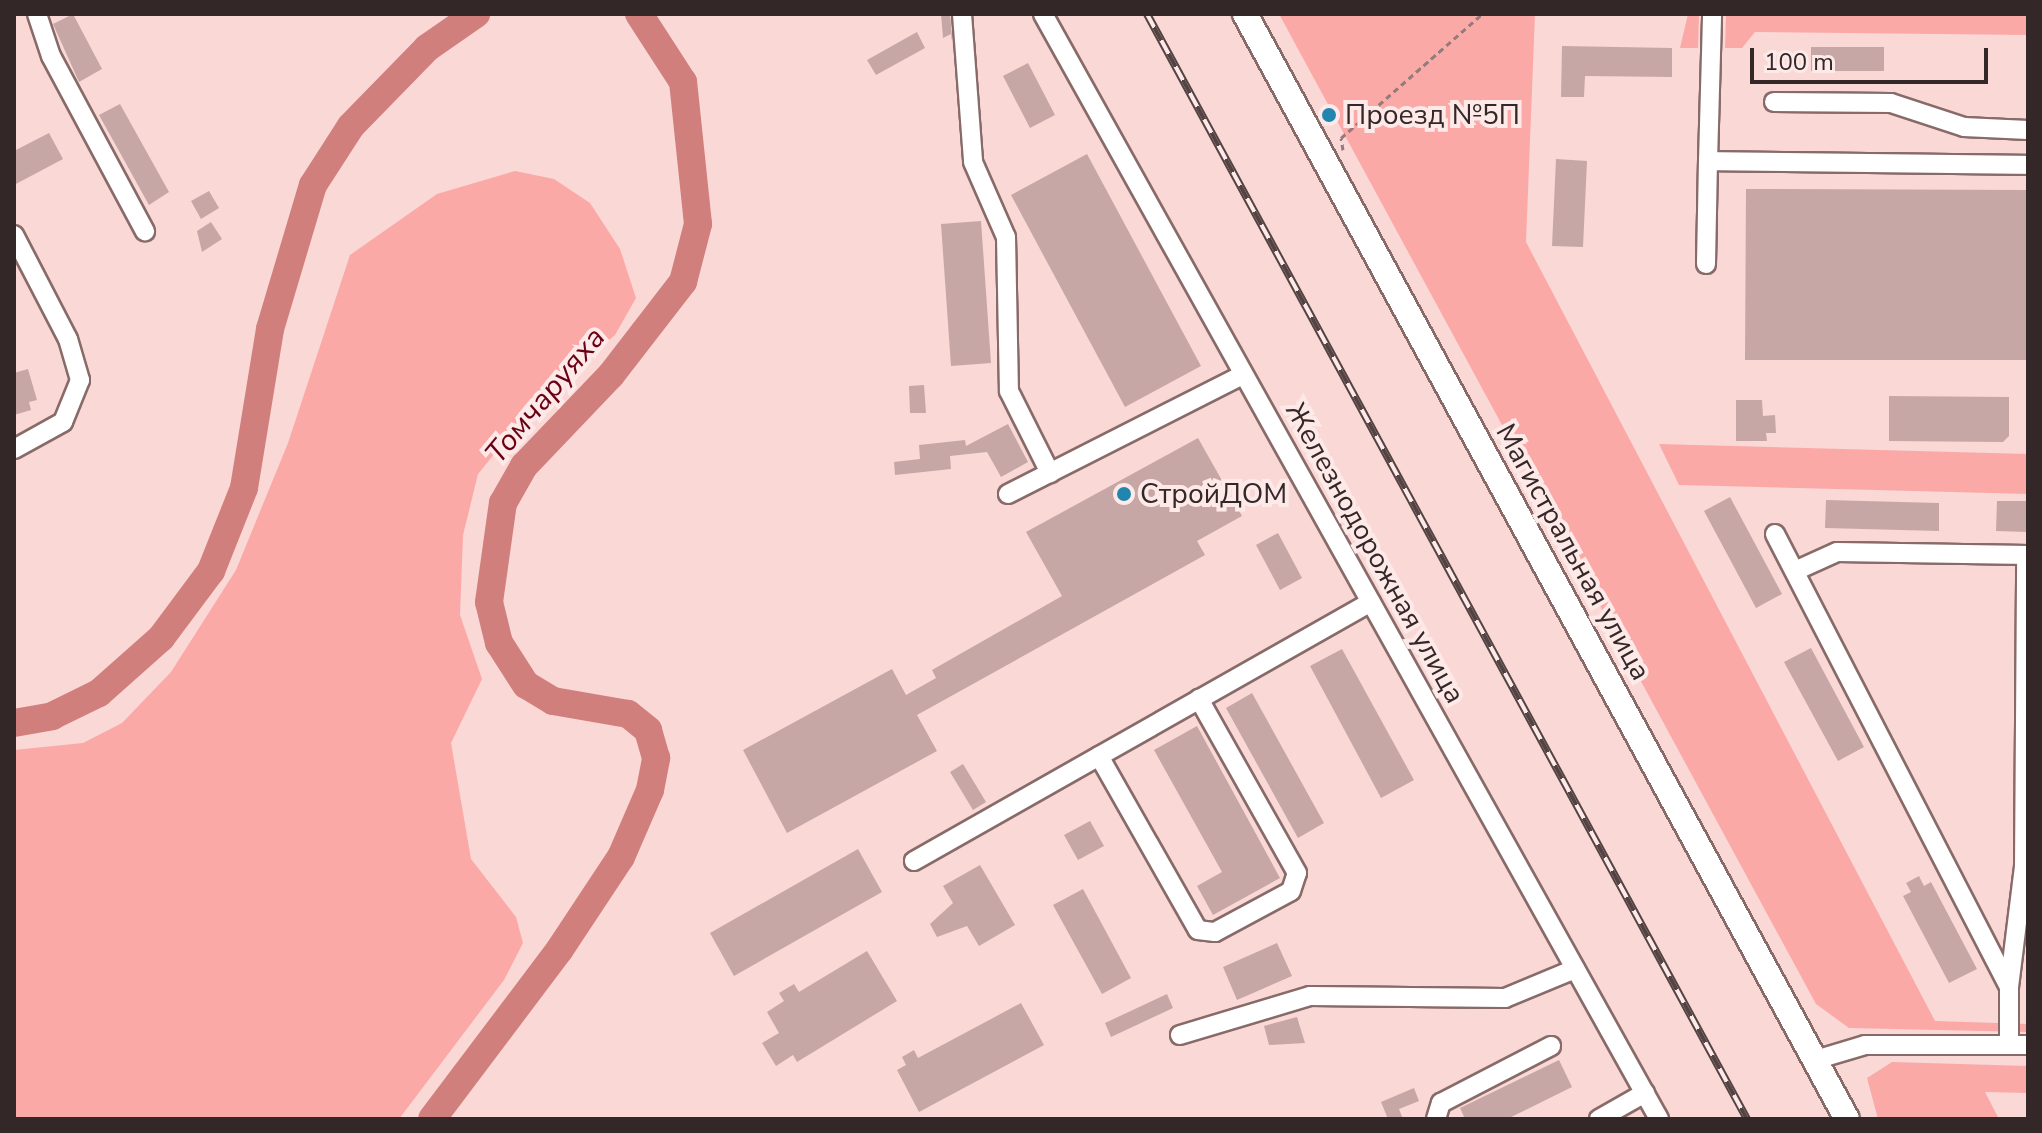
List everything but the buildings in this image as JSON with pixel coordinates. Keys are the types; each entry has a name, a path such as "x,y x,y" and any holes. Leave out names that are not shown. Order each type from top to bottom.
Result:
{"main road":[{"name":"Магистральная улица","path":"1245,14 1847,1119"}],"street":[{"path":"37,14 51,56 145,231"},
{"path":"962,14 973,162 1006,237 1009,391 1050,473"},
{"name":"Железнодорожная улица","path":"1043,14 1659,1119"},
{"path":"1706,264 1712,14"},
{"path":"1774,102 1891,103 1964,127 2028,130"},
{"path":"1708,161 2028,165"},
{"path":"14,235 68,339 80,380 63,422 14,449"},
{"path":"1008,494 1243,375"},
{"path":"1775,534 2009,987"},
{"path":"1795,571 1837,552 2027,555 2024,866 2009,987 2018,1045 1865,1045 1815,1060"},
{"path":"914,861 1371,602"},
{"path":"1099,756 1198,930 1215,932 1291,891 1297,873 1199,699"},
{"path":"1180,1035 1310,996 1505,998 1575,969"},
{"path":"1436,1119 1441,1103 1551,1046"},
{"path":"1599,1119 1645,1093"}],"path":[{"path":"1346,149 1341,138 1482,14"}],"shaded area":[{"path":"1279,14 1535,14 1526,242 1935,1021 2028,1024 2028,1032 1849,1028 1816,1004"},
{"path":"1688,14 1699,14 1698,48 1680,48"},
{"path":"1726,14 2028,14 2028,35 1755,32 1742,48 1725,48"},
{"path":"515,171 554,179 590,203 620,249 636,298 615,335 535,404 478,474 463,535 460,615 482,679 451,743 471,859 516,917 523,943 504,980 399,1119 14,1119 14,750 83,743 122,723 171,672 236,570 288,443 350,255 437,194"},
{"path":"1659,444 2028,454 2028,494 1679,485"},
{"path":"1892,1062 2028,1066 2028,1093 1985,1092 1999,1119 1878,1119 1867,1078"}],"waterway":[{"name":"Томчаруяха","path":"14,723 52,716 99,693 161,638 211,571 244,488 270,329 313,185 351,126 427,48 476,14"},
{"name":"Томчаруяха","path":"432,1119 560,949 621,857 650,790 656,758 648,730 628,714 553,701 526,685 499,643 489,602 503,503 524,466 611,375 683,282 698,224 683,82 639,14"}],"railway":[{"path":"1147,14 1747,1119"}],"place":[{"name":"Проезд №5П","path":"1329,115"},
{"name":"СтройДОМ","path":"1124,494"}]}
